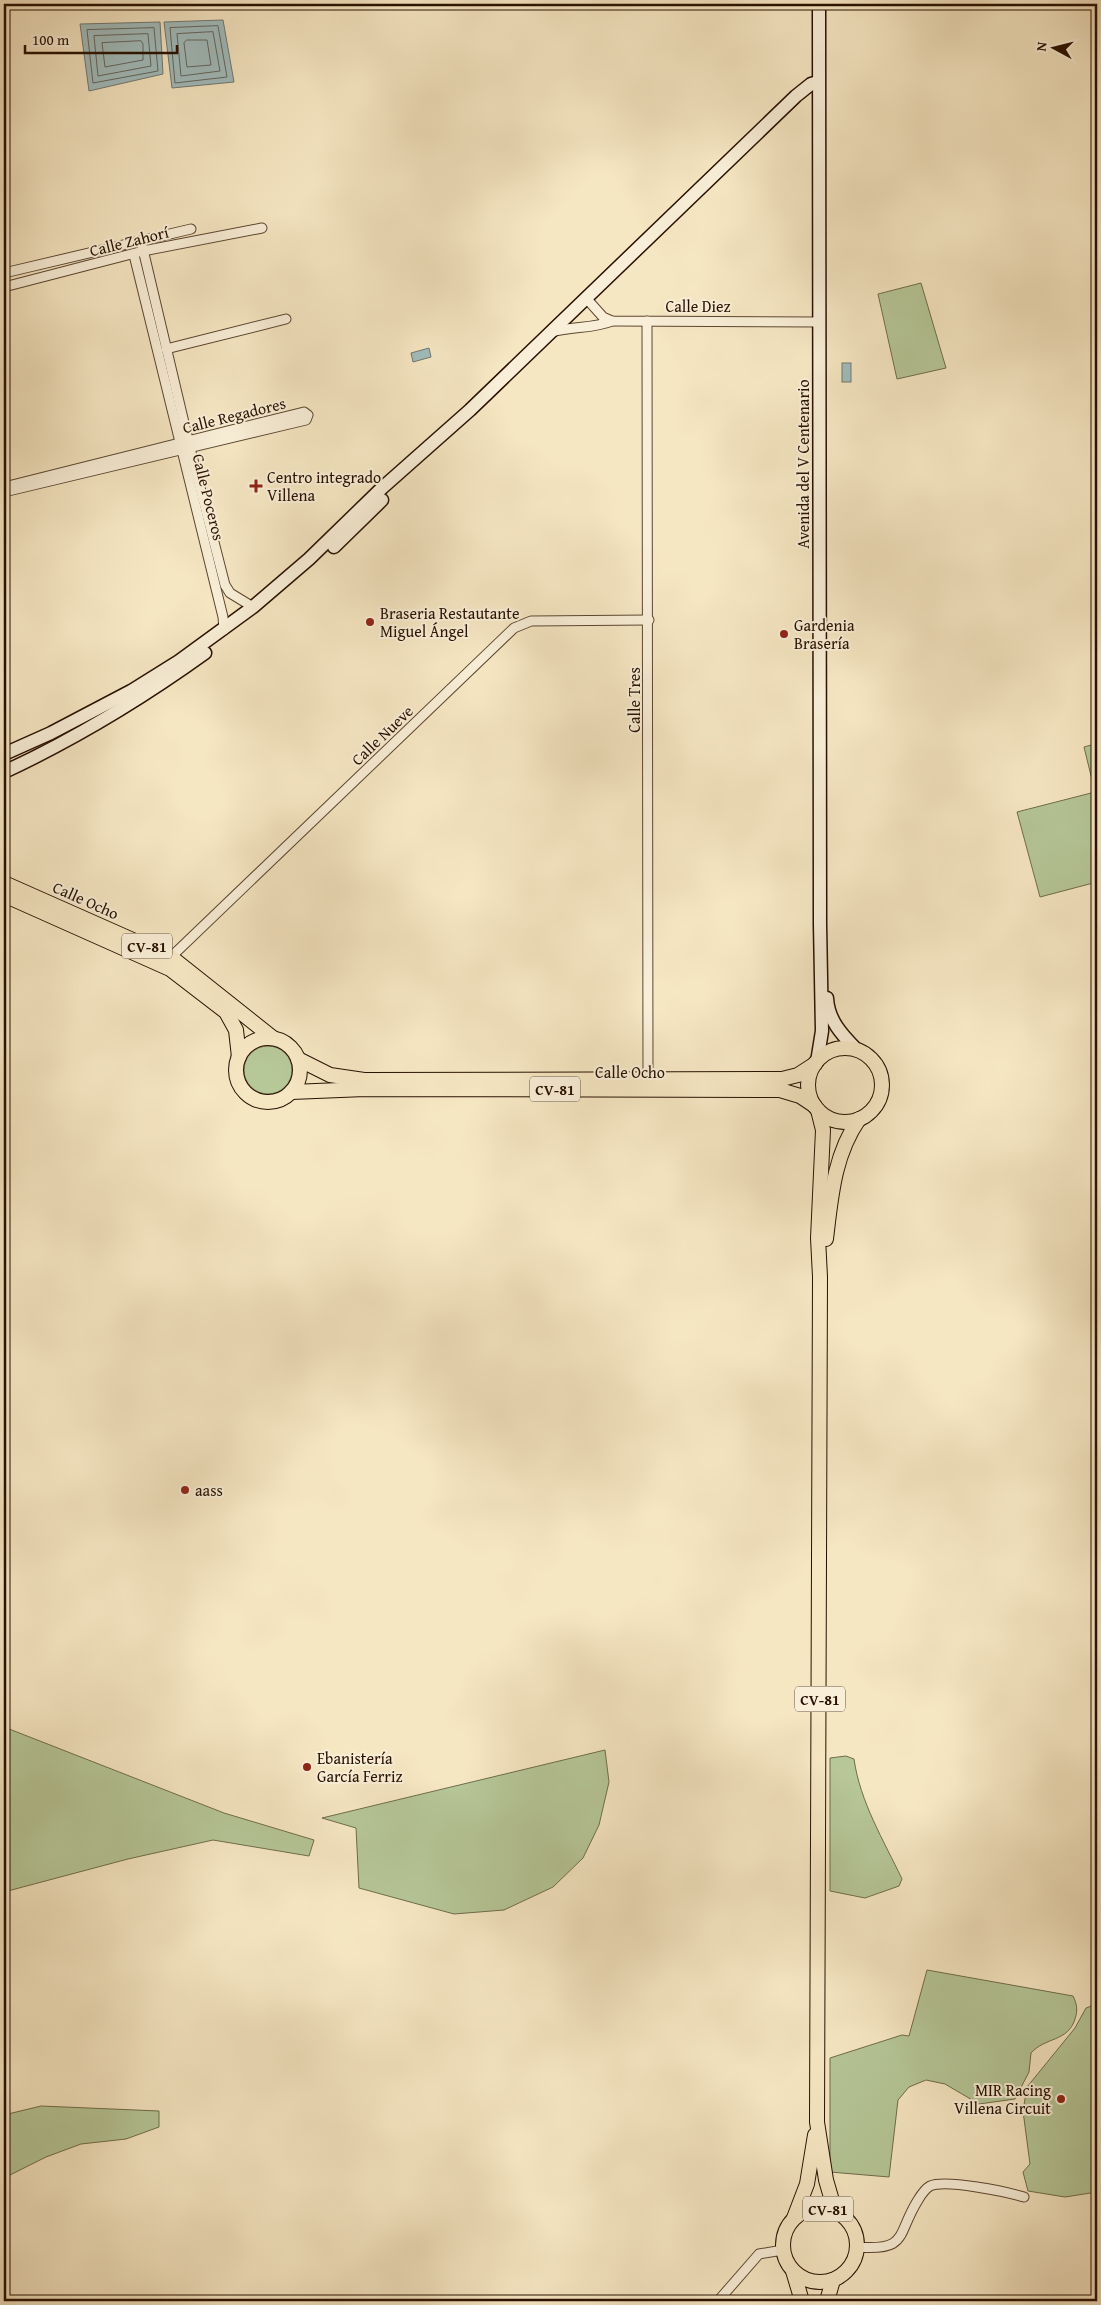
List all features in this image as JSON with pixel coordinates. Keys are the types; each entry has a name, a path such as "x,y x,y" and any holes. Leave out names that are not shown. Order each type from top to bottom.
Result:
{"main road":[{"name":"Calle Ocho","path":"4,883 171,957 273,1038"},
{"name":"Calle Ocho","path":"4,894 170,968 226,1012 236,1030 239,1056"},
{"path":"239,1056 253,1042 263,1038 273,1038"},
{"name":"CV-81","path":"273,1038 289,1045 298,1059"},
{"name":"CV-81","path":"782,2250 783,2238 787,2227 794,2218 807,2184 817,2122 820,1277 818,1238 823,1130 817,1108 809,1090 809,1081 816,1063 829,1052 838,1049 857,1050 875,1063 882,1084 876,1106 859,1120 849,1133 840,1157 820,1277"},
{"name":"CV-81","path":"239,1056 236,1072 238,1080 247,1094 265,1102 284,1098 291,1092"},
{"name":"Calle Ocho","path":"298,1059 330,1075 364,1080 782,1079 798,1075 816,1063"},
{"path":"291,1092 299,1076 298,1059"},
{"name":"Calle Ocho","path":"291,1092 365,1089 780,1090 800,1096 817,1108"},
{"name":"CV-81","path":"817,1108 837,1121 859,1120"},
{"name":"CV-81","path":"817,2122 826,2180 835,2211 852,2226 857,2247"},
{"name":"CV-81","path":"794,2218 814,2208 835,2211"},
{"path":"793,2271 812,2282 833,2280 850,2267 857,2247"},
{"path":"782,2250 786,2262 793,2271 802,2301"},
{"path":"827,2301 833,2280"}],"street":[{"name":"Avenida del V Centenario","path":"816,1063 822,1032 820,924 819,4"},
{"path":"4,772 61,744 129,706 167,681 255,616 313,567 362,521 437,441 547,334 742,151 796,96 811,84 818,82"},
{"name":"Calle Zahorí","path":"4,287 134,255 143,251 262,228"},
{"name":"Calle Zahorí","path":"4,273 191,229"},
{"name":"Calle Poceros","path":"141,241 166,349 223,617 224,630"},
{"name":"Calle Poceros","path":"134,255 225,584 230,593 253,607"},
{"path":"586,298 603,317 612,321"},
{"path":"166,349 286,319"},
{"name":"Calle Diez","path":"547,334 570,327 595,326 612,321 819,322"},
{"name":"Calle Tres","path":"648,321 648,1079"},
{"name":"Calle Regadores","path":"4,487 186,446 306,420 308,415 304,412 186,446 4,492"},
{"path":"4,754 105,706 179,661 224,630 309,559 382,488 437,441"},
{"name":"Calle Nueve","path":"171,957 514,628 531,621 649,620"},
{"name":"Avenida del V Centenario","path":"820,924 830,1013 844,1037 857,1050"},
{"path":"857,2247 877,2248 895,2243 902,2235 921,2194 930,2186 948,2183 1004,2190 1024,2198"},
{"path":"718,2301 759,2254 782,2250"}],"green space":[{"path":"921,283 946,368 897,379 878,294"},
{"path":"1095,744 1097,747 1097,882 1040,897 1017,812 1095,792 1084,747"},
{"path":"268,1046 277,1048 285,1053 290,1061 292,1070 290,1079 285,1087 277,1092 268,1094 259,1092 251,1087 246,1079 244,1070 246,1061 251,1053 259,1048"},
{"path":"4,1727 224,1813 314,1840 309,1856 213,1840 128,1859 4,1892"},
{"path":"605,1750 609,1782 599,1825 583,1858 553,1887 504,1910 454,1914 359,1888 356,1828 322,1818"},
{"path":"846,1756 854,1759 867,1806 902,1879 899,1886 865,1898 830,1891 830,1758"},
{"path":"927,1970 1073,1996 1077,2013 1072,2026 1067,2032 1043,2044 1031,2053 1029,2072 1015,2099 979,2104 945,2084 926,2080 909,2087 898,2100 889,2177 830,2172 830,2058 902,2035 909,2036"},
{"name":"MIR Racing Villena Circuit","path":"1097,2004 1097,2192 1065,2197 1028,2191 1023,2172 1030,2164 1023,2111 1027,2087 1075,2028 1086,2008"},
{"path":"41,2106 159,2111 159,2127 126,2139 81,2144 46,2157 4,2178 4,2115"}],"water":[{"path":"223,20 234,82 172,88 164,22"},
{"path":"160,22 163,74 89,91 80,24"},
{"path":"429,348 431,357 413,362 411,353"},
{"path":"842,363 851,363 851,382 842,382"}],"place":[{"name":"Centro integrado Villena","path":"256,486"},
{"name":"Braseria Restautante Miguel Ángel","path":"370,622"},
{"name":"Gardenia Brasería","path":"784,634"},
{"name":"aass","path":"185,1490"},
{"name":"Ebanistería García Ferriz","path":"307,1767"},
{"name":"MIR Racing Villena Circuit","path":"1061,2099"}]}
